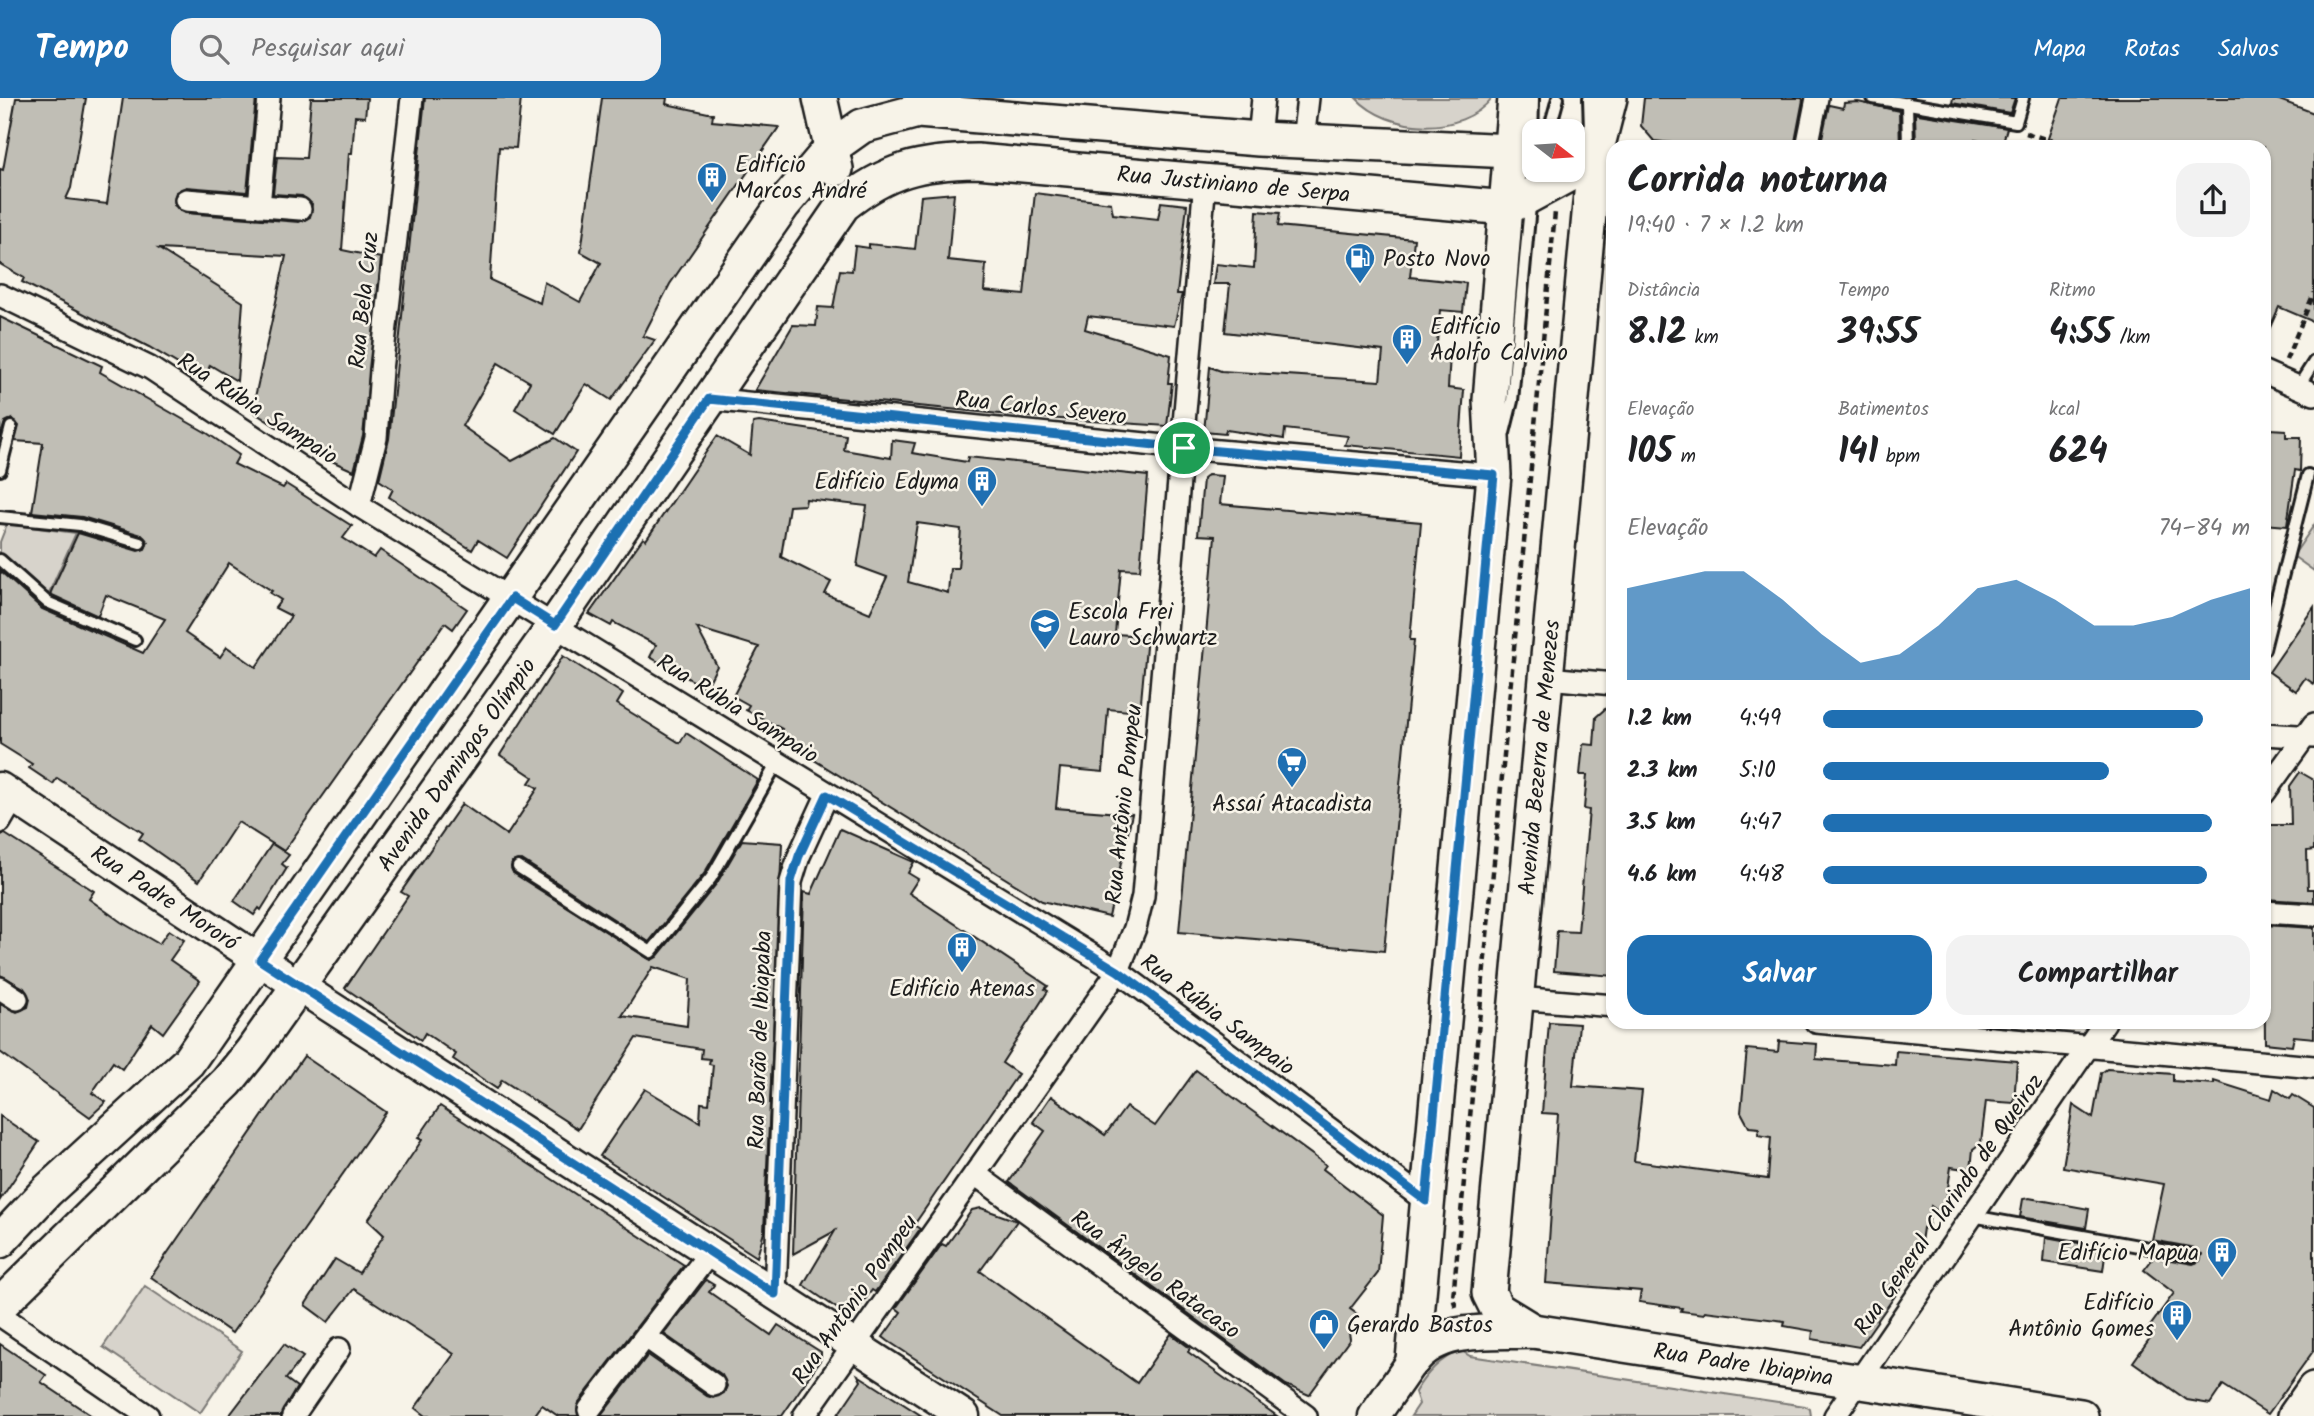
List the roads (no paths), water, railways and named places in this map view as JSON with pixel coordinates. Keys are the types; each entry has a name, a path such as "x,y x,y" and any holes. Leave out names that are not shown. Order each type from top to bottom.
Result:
{"main road":[{"path":"741,354 749,314 766,282 835,186 837,175 820,98"},
{"path":"828,98 910,166"},
{"path":"1413,1360 1494,475 1490,400 1533,196 1511,151 1515,98"},
{"name":"Avenida Bezerra de Menezes","path":"1606,140 1610,98"},
{"name":"Rua Justiniano de Serpa","path":"831,148 862,126 918,111 1259,139 1511,151"},
{"name":"Avenida Bezerra de Menezes","path":"1533,1331 1497,1309 1489,1293 1547,678 1606,141"},
{"name":"Avenida Domingos Olímpio","path":"0,1241 47,1191 188,1062 783,205 831,148"},
{"name":"Rua Justiniano de Serpa","path":"866,186 910,166 977,161 1205,181 1533,196"},
{"path":"1533,196 1604,162"},
{"name":"Avenida Domingos Olímpio","path":"0,1305 227,1082 299,986 555,625 843,205 866,186"},
{"name":"Rua Padre Ibiapina","path":"1413,1360 1419,1352 1443,1337 1533,1331 2081,1416"},
{"path":"2295,1416 2314,1389"}],"street":[{"path":"259,206 269,98"},
{"name":"Rua Bela Cruz","path":"359,506 381,407 381,370 412,98"},
{"path":"1259,139 1263,98"},
{"path":"1303,141 1308,98"},
{"path":"1808,140 1817,98"},
{"name":"Rua Antônio Pompeu","path":"804,1416 1118,971 1135,928 1143,896 1184,448 1205,181"},
{"path":"186,200 300,209"},
{"name":"Rua Rúbia Sampaio","path":"0,295 150,369 359,506 1118,971 1426,1201"},
{"name":"Rua Carlos Severo","path":"709,399 1184,448 1494,475"},
{"path":"1547,678 1606,683"},
{"path":"2271,734 2311,733"},
{"path":"2271,784 2311,733"},
{"name":"Rua Barão de Ibiapaba","path":"775,1294 791,881 799,856 827,795"},
{"name":"Rua Padre Mororó","path":"5,802 260,960 964,1416"},
{"path":"2271,912 2314,915"},
{"path":"1517,998 1606,1005"},
{"path":"1919,1029 2088,1048 2314,1067"},
{"name":"Rua General Clarindo de Queiroz","path":"1835,1416 2100,1029"},
{"name":"Rua Ângelo Ratacaso","path":"975,1174 1306,1416"},
{"path":"589,1410 711,1251"},
{"path":"0,1315 148,1416"},
{"path":"646,1337 714,1385"},
{"path":"293,1416 339,1349"},
{"path":"1374,1416 1413,1360"}],"lane":[{"path":"1533,196 1534,98"},
{"path":"1553,119 1559,98"},
{"name":"Avenida Bezerra de Menezes","path":"1589,98 1588,114 1604,162"},
{"path":"1873,98 2016,122 2022,98"},
{"path":"1907,103 1908,140"},
{"path":"2289,383 2314,362"},
{"path":"0,470 11,427"},
{"path":"2271,621 2308,475"},
{"path":"0,517 80,525 140,544"},
{"path":"0,560 47,602 135,640"},
{"path":"518,867 650,952 711,878 777,763"},
{"path":"1972,1216 2194,1256"}],"place":[{"name":"Edifício Marcos André","path":"712,204"},
{"name":"Posto Novo","path":"1360,285"},
{"name":"Edifício Adolfo Calvino","path":"1407,366"},
{"name":"Edifício Edyma","path":"982,508"},
{"name":"Escola Frei Lauro Schwartz","path":"1045,651"},
{"name":"Assaí Atacadista","path":"1292,789"},
{"name":"Edifício Atenas","path":"962,974"},
{"name":"Edifício Mapua","path":"2222,1279"},
{"name":"Edifício Antônio Gomes","path":"2177,1342"},
{"name":"Gerardo Bastos","path":"1324,1351"}]}
